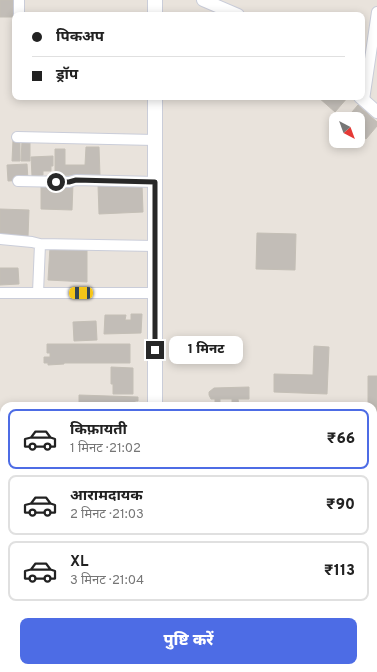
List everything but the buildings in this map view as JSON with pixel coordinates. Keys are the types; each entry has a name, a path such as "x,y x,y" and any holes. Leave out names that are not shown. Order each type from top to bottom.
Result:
{"main road":[{"path":"155,0 155,12"},
{"path":"155,100 156,402"}],"street":[{"path":"19,0 19,12"},
{"path":"203,0 231,12"},
{"path":"365,82 377,12"},
{"path":"363,100 377,112"},
{"path":"17,137 155,140"},
{"path":"18,181 69,182 76,180 155,182"},
{"path":"0,239 40,244 155,246"},
{"path":"38,293 40,244"},
{"path":"0,293 155,293"}],"route":[{"path":"56,182 69,182 76,180 155,182 155,350"}]}
